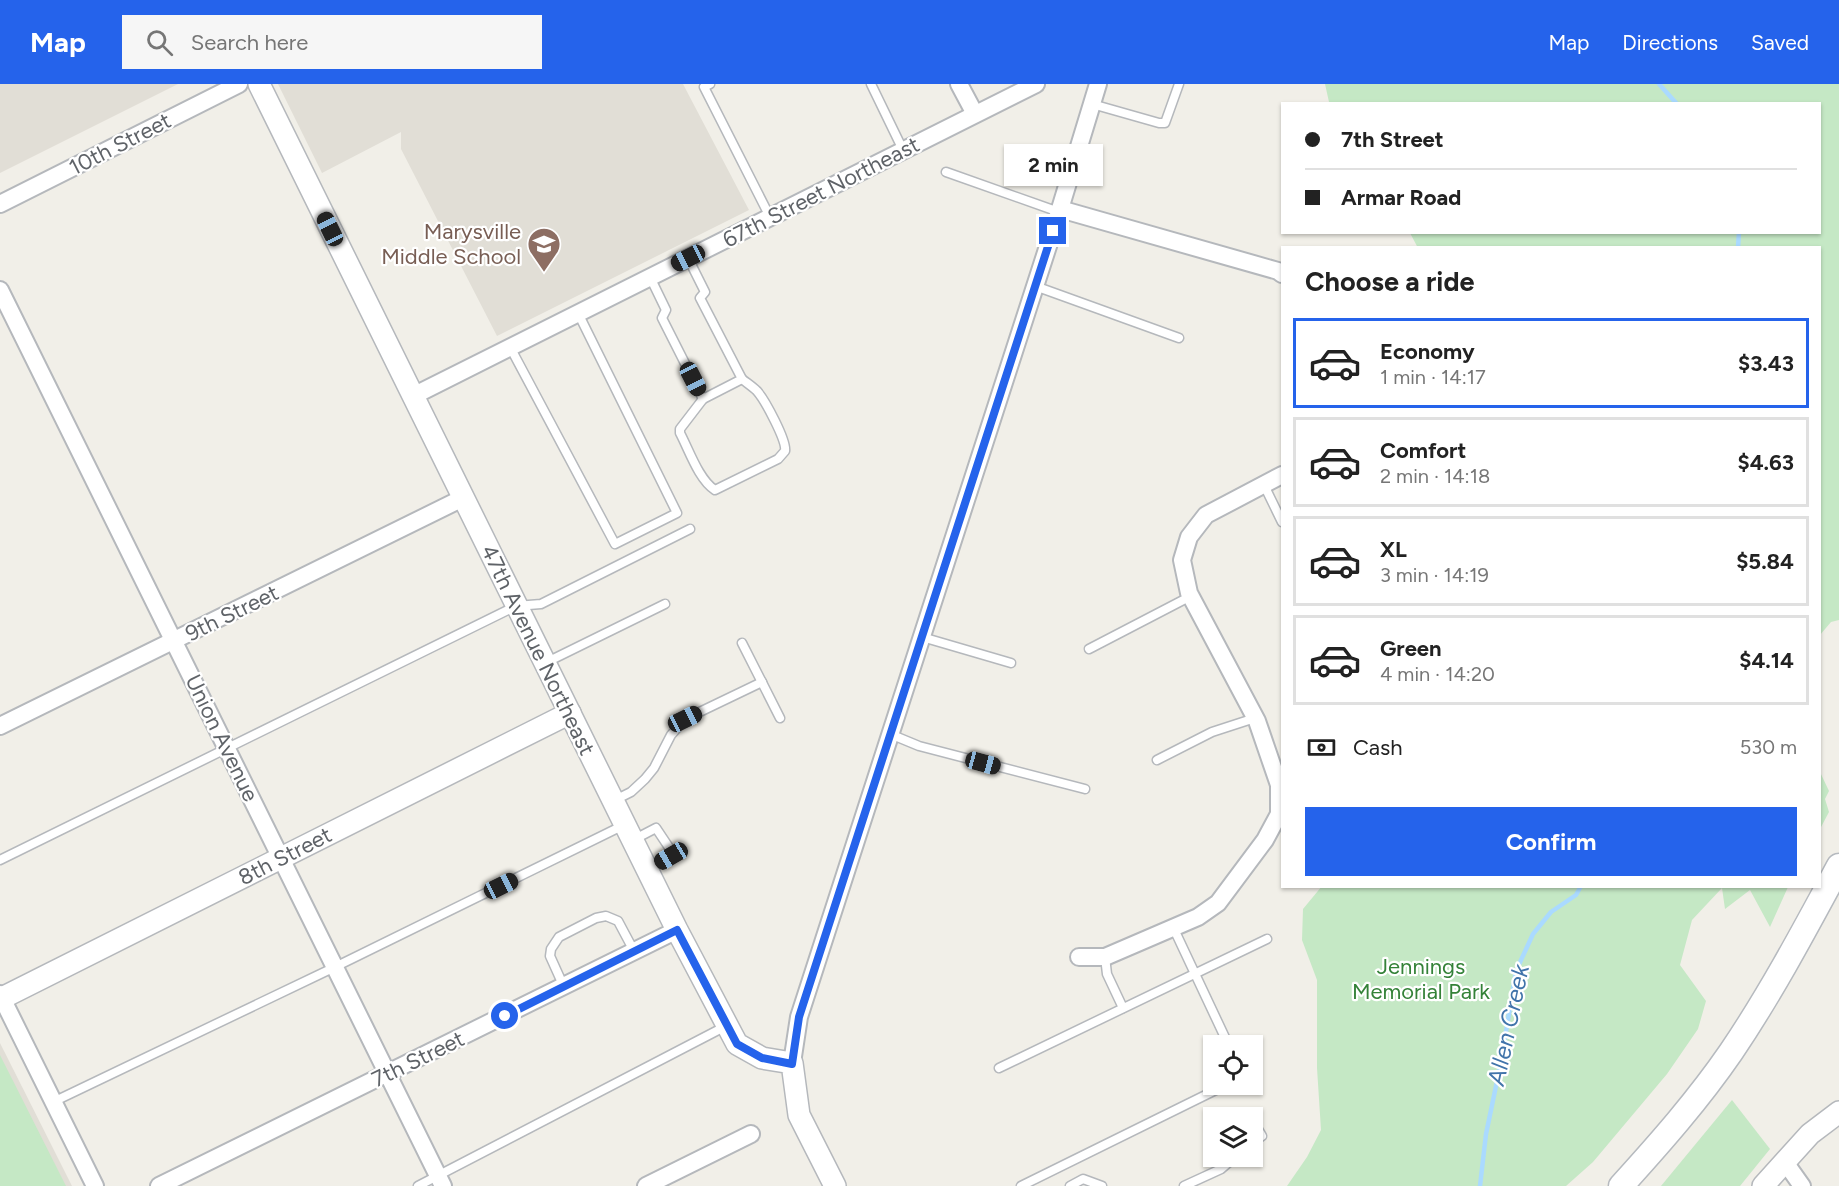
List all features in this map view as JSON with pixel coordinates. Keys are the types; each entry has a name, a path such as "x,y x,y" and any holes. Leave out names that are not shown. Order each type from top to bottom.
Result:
{"main road":[{"path":"1621,1186 1669,1134 1731,1052 1791,956 1839,866"}],"street":[{"name":"10th Street","path":"0,204 239,84"},
{"name":"47th Avenue Northeast","path":"259,84 677,930 737,1044 762,1058 792,1064"},
{"path":"960,84 975,114"},
{"name":"67th Street Northeast","path":"413,396 1036,84"},
{"path":"835,1186 799,1114 792,1064 799,1017 1098,84"},
{"path":"1059,211 1281,273"},
{"name":"Union Avenue","path":"0,290 441,1181"},
{"path":"1079,957 1105,957 1198,917 1218,903 1265,840 1279,814 1279,785 1255,718 1191,596 1182,560 1189,537 1206,515 1281,476"},
{"name":"9th Street","path":"0,726 463,498"},
{"name":"8th Street","path":"1,997 570,713"},
{"name":"7th Street","path":"159,1186 677,930"},
{"path":"1,997 95,1186"},
{"path":"1763,1186 1810,1134 1839,1112"},
{"path":"646,1186 751,1134"},
{"path":"1785,1162 1802,1186"}],"lane":[{"path":"710,84 704,87 770,217"},
{"path":"870,84 903,150"},
{"path":"1092,104 1165,123 1179,84"},
{"path":"946,172 1059,211"},
{"path":"688,258 705,291 700,298 742,379 761,396 784,441 785,451 778,459 715,490 703,478 680,434 680,429 703,399 742,379"},
{"path":"650,277 667,312 662,318 703,399"},
{"path":"1035,286 1179,338"},
{"path":"510,347 615,544 677,513 579,313"},
{"path":"1264,485 1281,520"},
{"path":"0,860 516,606 541,604 690,529"},
{"path":"1089,649 1191,596"},
{"path":"545,663 665,604"},
{"path":"922,637 1011,663"},
{"path":"742,643 780,718"},
{"path":"613,801 631,792 645,779 654,768 671,735 685,719 762,682"},
{"path":"1156,760 1212,732 1255,718"},
{"path":"890,734 919,746 1085,789"},
{"path":"53,1102 335,968 629,833 656,828 670,849 671,856 647,869"},
{"path":"564,987 550,956 551,949 559,938 596,918 606,916 618,921 634,951"},
{"path":"1173,927 1224,1035"},
{"path":"999,1068 1267,939"},
{"path":"1105,957 1107,974 1123,1008"},
{"path":"418,1186 441,1181 727,1025"},
{"path":"1021,1186 1206,1095"},
{"path":"1184,1186 1223,1167"},
{"path":"1070,1186 1083,1179 1102,1186"}],"shaded area":[{"path":"0,84 178,84 0,173"},
{"name":"Marysville Middle School","path":"278,84 683,84 749,210 497,336 401,149 401,132 322,173"},
{"path":"0,1043 72,1186 0,1186"}],"green space":[{"path":"1325,84 1839,84 1839,620 1831,622 1821,634 1821,246 1417,246 1411,234 1821,234 1821,102 1329,102"},
{"path":"1821,774 1829,791 1825,799 1829,812 1821,827"},
{"name":"Jennings Memorial Park","path":"1320,888 1722,888 1692,920 1680,965 1706,1001 1698,1029 1667,1074 1593,1162 1566,1186 1287,1186 1307,1157 1321,1130 1317,1068 1317,980 1302,940 1303,909"},
{"path":"1722,888 1788,888 1770,927 1750,890 1725,909"},
{"path":"0,1055 66,1186 0,1186"},
{"path":"1732,1100 1770,1149 1740,1186 1661,1186"}],"waterway":[{"name":"Allen Creek","path":"1659,84 1675,102"},
{"name":"Allen Creek","path":"1738,246 1739,234"},
{"name":"Allen Creek","path":"1480,1186 1486,1134 1516,971 1533,934 1551,912 1576,895 1580,888"}],"place":[{"name":"Marysville Middle School","path":"544,273"}],"route":[{"path":"505,1016 677,930 737,1044 762,1058 792,1064 799,1017 1053,231"}]}
